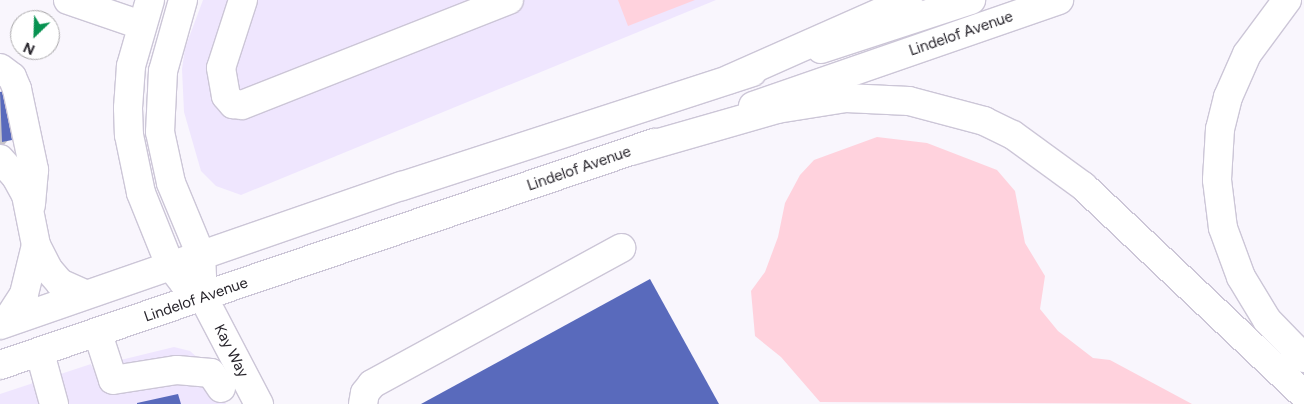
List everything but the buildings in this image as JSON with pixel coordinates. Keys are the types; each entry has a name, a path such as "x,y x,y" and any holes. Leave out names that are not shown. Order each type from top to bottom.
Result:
{"main road":[{"path":"150,0 131,66 129,135 141,193 170,265 184,283 204,297"},
{"path":"183,0 162,71 160,132 171,183 201,255 204,297"},
{"path":"243,0 221,68 226,96 233,104 242,105 449,11 509,0"},
{"path":"730,79 908,0"},
{"name":"Lindelof Avenue","path":"3,323 170,265 971,0"},
{"name":"Lindelof Avenue","path":"0,365 98,334 631,151 812,85 1059,0"},
{"path":"1287,0 1247,54 1228,97 1220,129 1217,180 1223,228 1241,277 1267,320 1304,358"},
{"path":"73,1 142,25"},
{"path":"0,68 12,77 17,89 34,170 30,208"},
{"path":"631,151 777,109 846,98 908,101 984,121 1020,140 1083,186 1304,395"},
{"path":"0,159 22,184 30,208 36,245 53,276 78,296"},
{"path":"3,323 24,294 36,245"},
{"path":"363,404 365,393 372,384 622,248"},
{"name":"Kay Way","path":"204,297 231,390 259,404"},
{"path":"98,334 113,380 177,370 211,373 231,390"},
{"path":"40,353 47,402"}],"shaded area":[{"path":"203,0 716,0 241,195 216,186 201,171 184,112 182,69 185,48"},
{"path":"618,0 695,0 628,26"},
{"path":"877,137 927,143 997,170 1015,191 1025,243 1045,276 1040,309 1058,331 1093,358 1110,360 1192,404 820,402 781,357 755,336 751,291 765,272 778,237 785,203 800,175 814,160"},
{"path":"174,347 190,351 199,359 226,404 0,404 0,394 91,364 92,367"}]}
